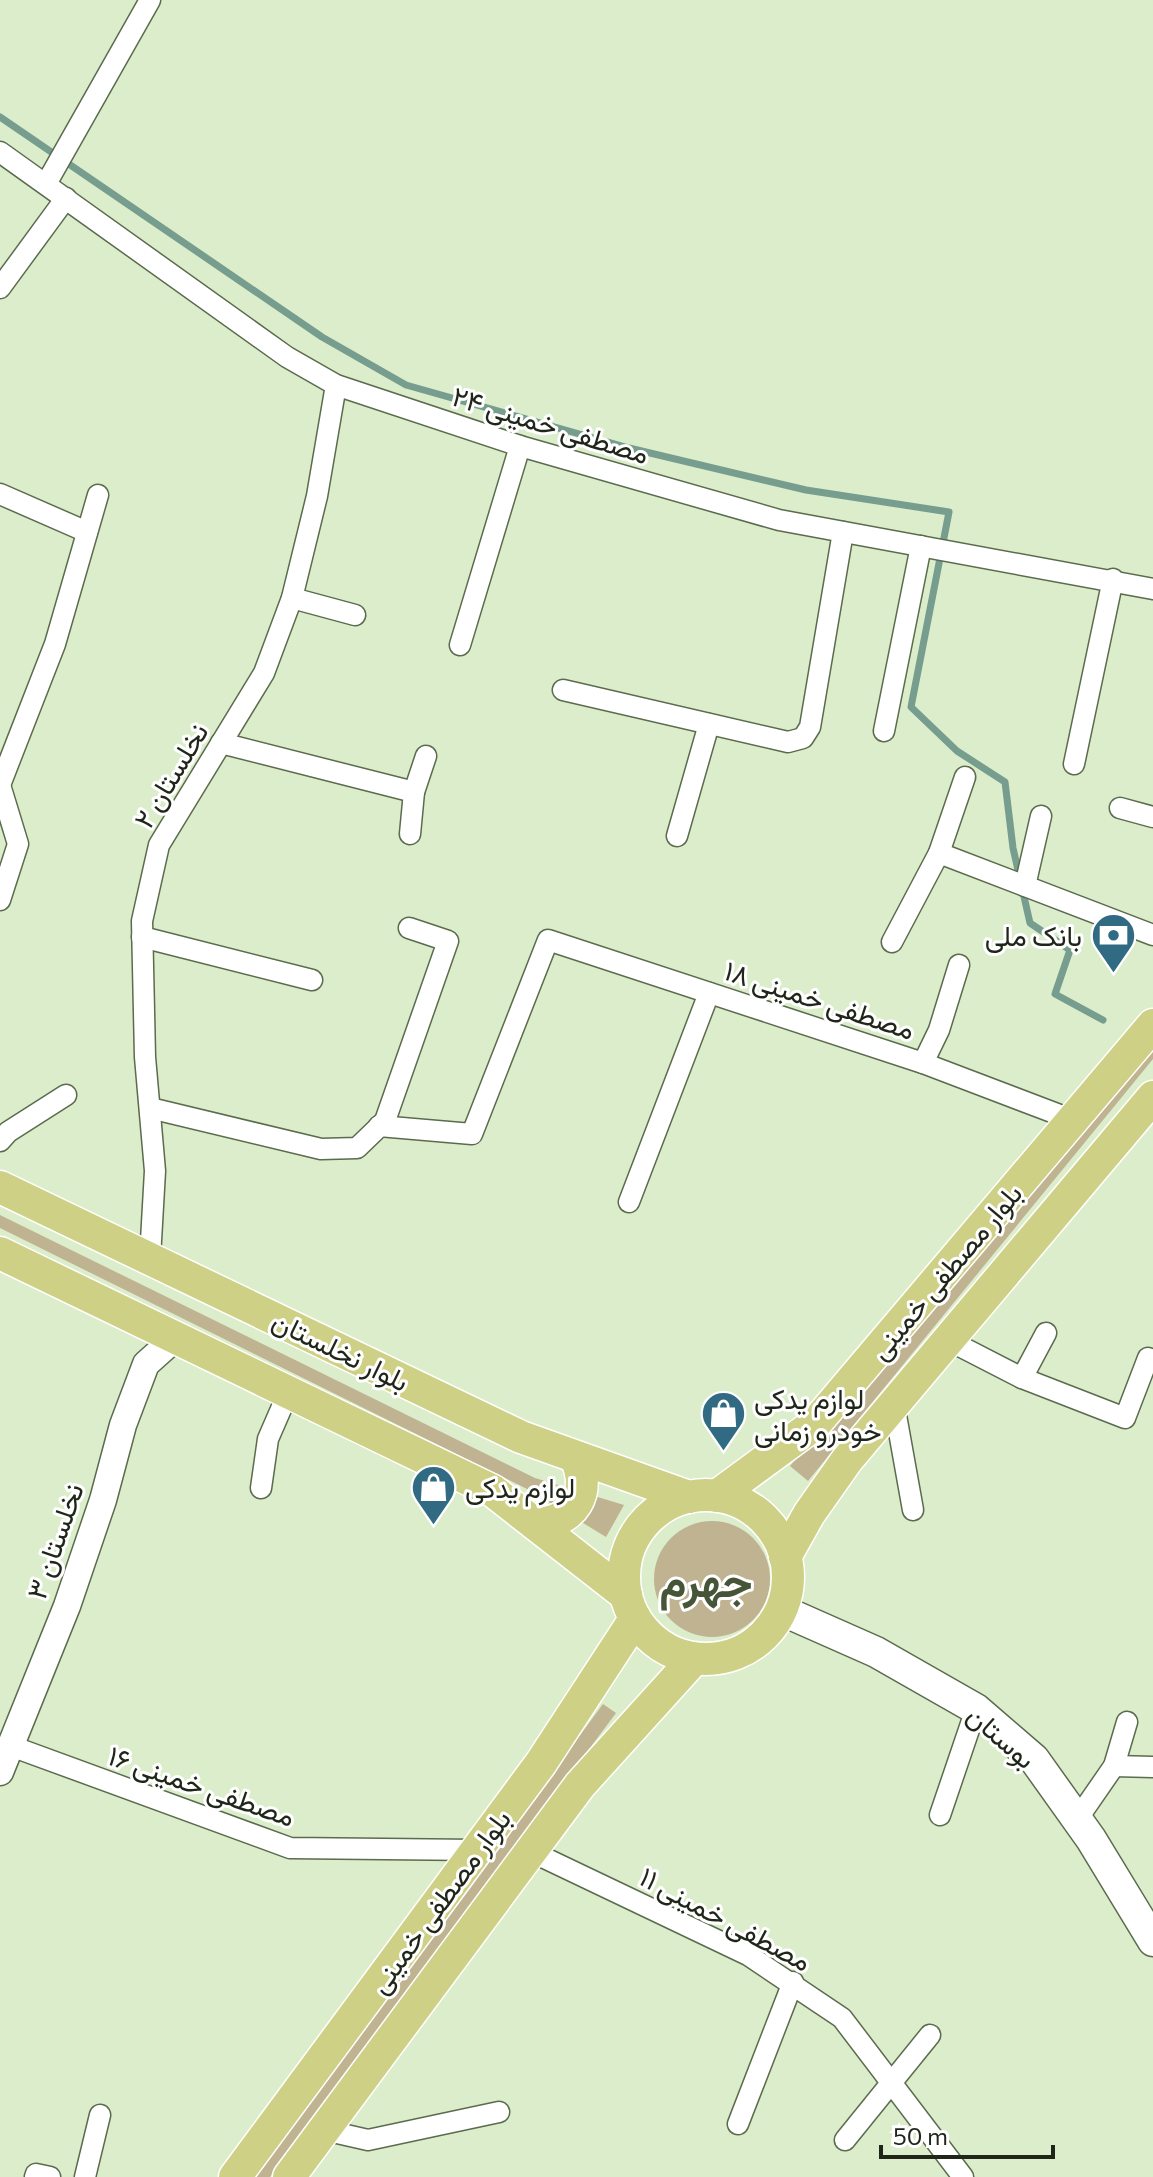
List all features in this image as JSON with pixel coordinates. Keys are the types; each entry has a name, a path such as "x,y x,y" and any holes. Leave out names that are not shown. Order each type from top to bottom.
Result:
{"main road":[{"name":"بلوار مصطفی خمینی","path":"703,1496 815,1424 1153,1025"},
{"name":"بلوار مصطفی خمینی","path":"785,1557 847,1460 1153,1097"},
{"name":"بلوار نخلستان","path":"0,1187 521,1437 576,1458 703,1496"},
{"path":"0,1253 493,1491 536,1524 630,1607 650,1638 671,1652 694,1659 721,1658 746,1649 767,1632 781,1610 788,1584 785,1557 776,1534 761,1516 740,1503 703,1496 665,1506 645,1522 631,1544 624,1569 630,1607"},
{"path":"536,1524 552,1523 566,1516 577,1504 583,1489 583,1473 576,1458"},
{"name":"بلوار مصطفی خمینی","path":"235,2177 541,1763 630,1607"},
{"name":"بوستان","path":"781,1610 876,1652 976,1709 1034,1759 1091,1839 1153,1941"},
{"name":"بلوار مصطفی خمینی","path":"289,2177 580,1785 694,1659"}],"street":[{"path":"46,184 150,0"},
{"name":"مصطفی خمینی ۲۴","path":"0,152 287,357 336,385 520,446 765,516 1113,579 1153,589"},
{"path":"0,288 66,198"},
{"name":"نخلستان ۲","path":"150,1258 155,1171 142,921 159,845 264,673 292,598 317,496 336,385"},
{"path":"460,645 520,446"},
{"path":"0,494 87,532"},
{"path":"0,900 18,844 0,785 55,644 98,495"},
{"path":"563,690 788,742 803,738 810,727 843,532"},
{"path":"884,731 921,546"},
{"path":"1074,764 1113,579"},
{"path":"292,598 355,615"},
{"path":"677,836 709,724"},
{"path":"221,743 414,792"},
{"path":"410,834 414,792 426,756"},
{"path":"892,942 939,853 965,777"},
{"path":"1120,808 1153,817"},
{"path":"1025,886 1041,816"},
{"path":"939,853 1153,935"},
{"path":"150,1108 321,1149 357,1148 385,1121 448,941 409,928"},
{"path":"142,937 312,980"},
{"name":"مصطفی خمینی ۱۸","path":"379,1126 472,1134 548,940 923,1063 1073,1120"},
{"path":"923,1063 939,1030 959,965"},
{"path":"629,1202 709,993"},
{"path":"0,1141 8,1132 66,1095"},
{"path":"1022,1378 1046,1333"},
{"name":"نخلستان ۳","path":"0,1772 67,1606 103,1500 123,1425 146,1364 175,1338"},
{"path":"948,1340 1022,1378 1125,1418 1148,1358"},
{"path":"261,1488 268,1439 288,1393"},
{"path":"894,1404 913,1510"},
{"path":"940,1815 976,1709"},
{"path":"1076,1821 1114,1766 1127,1722"},
{"name":"مصطفی خمینی ۱۶","path":"11,1746 290,1848 477,1850"},
{"path":"1114,1766 1153,1767"},
{"name":"مصطفی خمینی ۱۱","path":"530,1851 748,1955 793,1982 842,2018 963,2177"},
{"path":"738,2124 793,1982"},
{"path":"845,2140 930,2035"},
{"path":"324,2130 368,2140 499,2112"},
{"path":"85,2177 100,2115"},
{"path":"35,2177 36,2174 50,2177"}],"shaded area":[{"path":"1153,1040 1153,1059 808,1481 790,1466"},
{"path":"0,1215 535,1478 624,1505 606,1537 529,1490 0,1228"},
{"path":"712,1521 734,1526 753,1538 765,1557 770,1579 765,1601 753,1620 734,1632 712,1637 690,1632 671,1620 659,1601 654,1579 659,1557 671,1538 690,1526"},
{"path":"603,1704 616,1713 270,2177 253,2177"}],"waterway":[{"path":"0,117 322,337 406,385 629,448 806,490 949,512 911,707 957,751 1005,782 1013,848 1030,923 1070,950 1055,994 1103,1020"}],"place":[{"name":"بانک ملی","path":"1113,974"},
{"name":"لوازم یدکی خودرو زمانی","path":"723,1453"},
{"name":"لوازم یدکی","path":"434,1526"}],"district":[{"name":"جهرم","path":"706,1579"}]}
